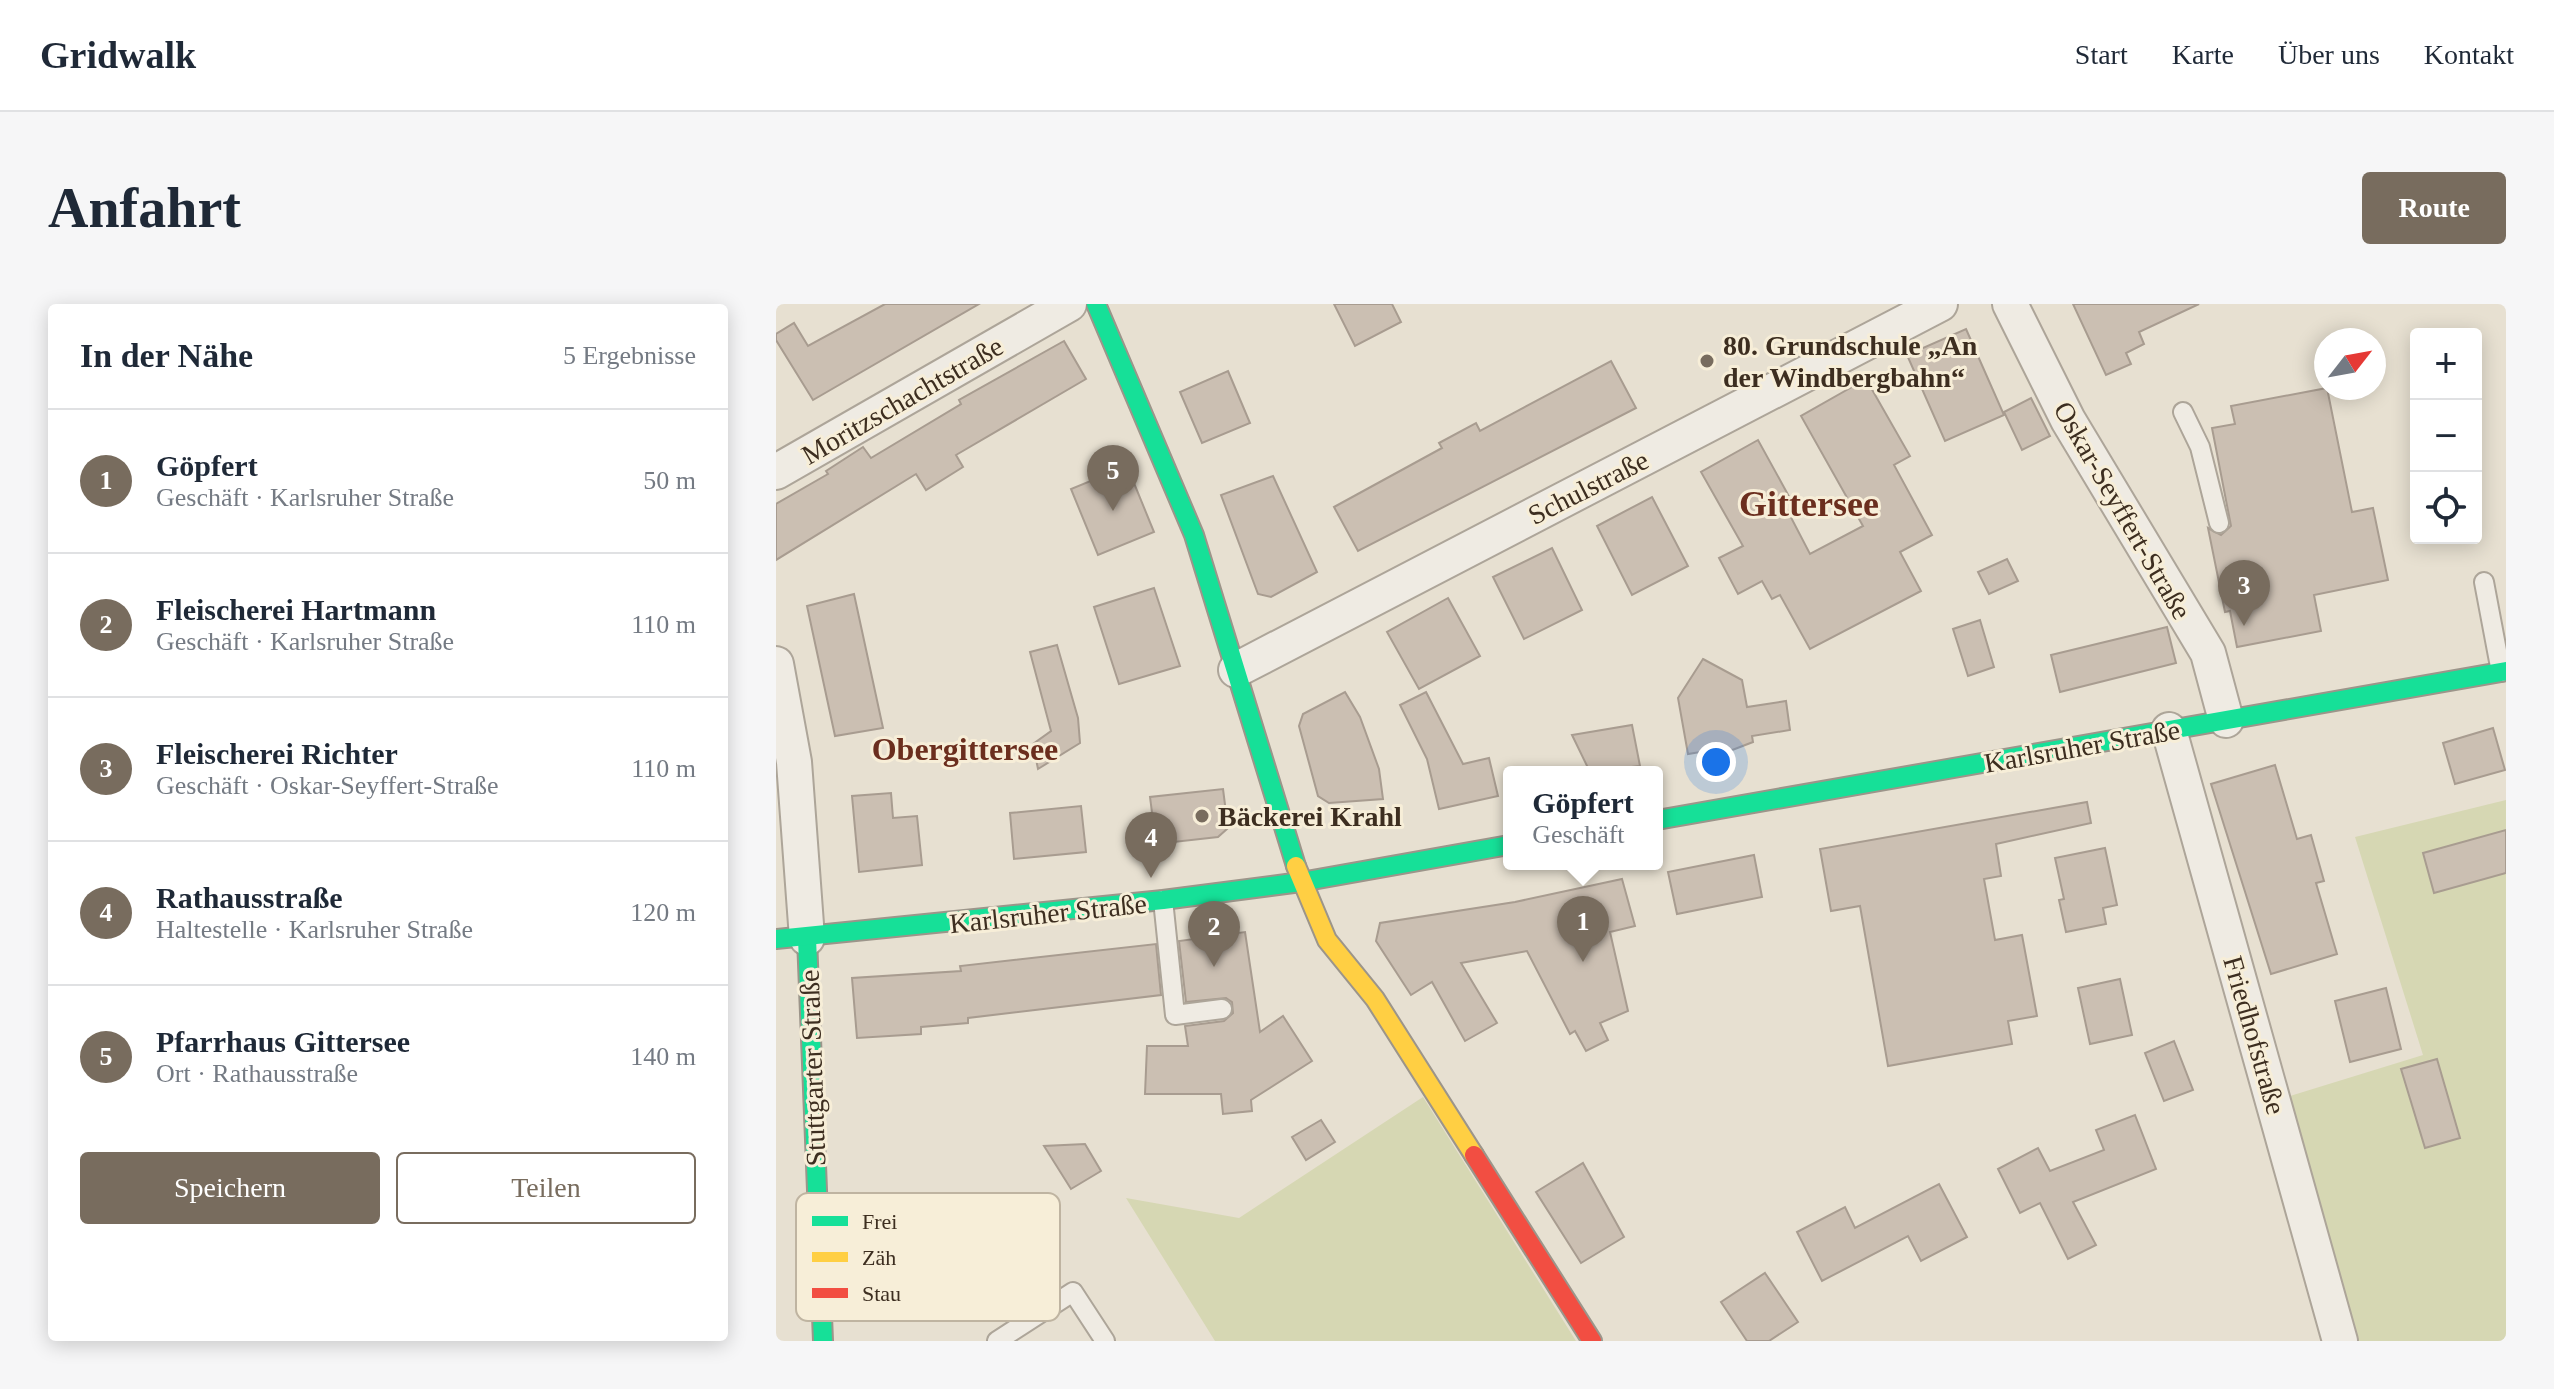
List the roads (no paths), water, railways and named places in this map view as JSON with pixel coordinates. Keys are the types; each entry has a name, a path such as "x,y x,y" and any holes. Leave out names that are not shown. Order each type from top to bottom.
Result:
{"street":[{"name":"Moritzschachtstraße","path":"776,472 1069,304"},
{"path":"1096,304 1194,535 1301,882 1327,940 1375,999 1592,1341"},
{"name":"Schulstraße","path":"1236,670 1940,304"},
{"name":"Oskar-Seyffert-Straße","path":"2010,304 2068,420 2208,653 2226,720"},
{"path":"776,664 794,762 791,939"},
{"name":"Karlsruher Straße","path":"1663,819 2504,672"},
{"name":"Friedhofstraße","path":"2169,730 2340,1341"},
{"name":"Karlsruher Straße","path":"791,939 1163,900 1301,882 1503,846"},
{"name":"Stuttgarter Straße","path":"791,939 811,1193"},
{"name":"Stuttgarter Straße","path":"821,1321 823,1341"}],"lane":[{"path":"2183,412 2200,447 2219,523"},
{"path":"2484,582 2504,672"},
{"path":"1163,900 1175,1015 1222,1009"},
{"path":"1060,1300 1073,1292 1105,1341"},
{"path":"997,1341 1028,1321"}],"place":[{"name":"80. Grundschule „An der Windbergbahn“","path":"1707,361"},
{"name":"Pfarrhaus Gittersee","path":"1113,511"},
{"name":"Fleischerei Richter","path":"2244,626"},
{"name":"Bäckerei Krahl","path":"1202,816"},
{"name":"Rathausstraße","path":"1151,878"},
{"name":"Göpfert","path":"1583,962"},
{"name":"Fleischerei Hartmann","path":"1214,967"}],"district":[{"name":"Gittersee","path":"1809,503"},
{"name":"Obergittersee","path":"965,749"}]}
